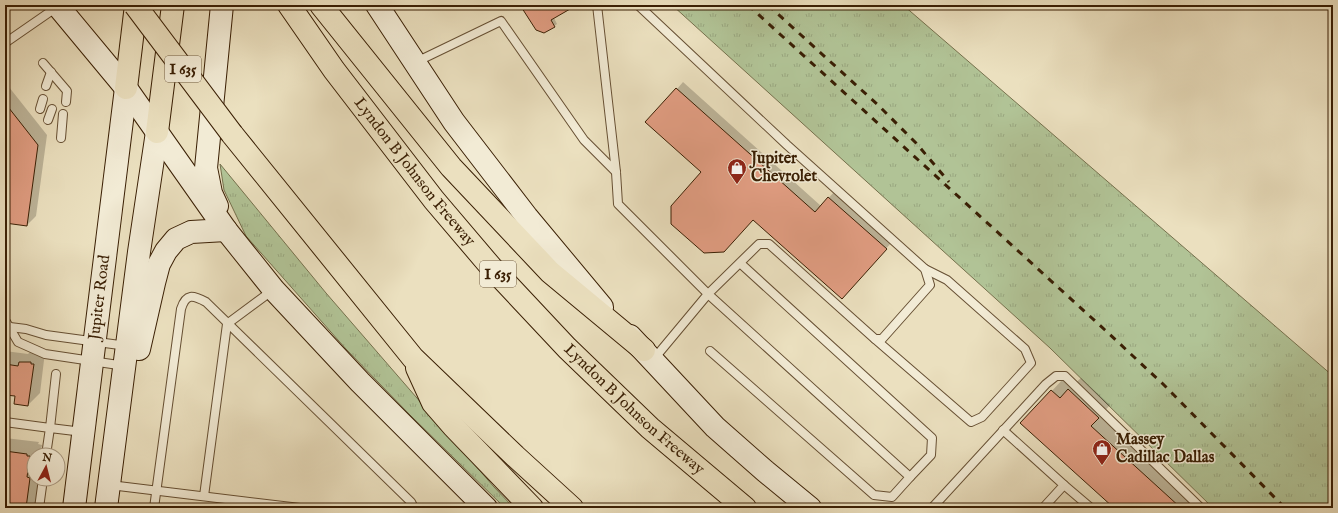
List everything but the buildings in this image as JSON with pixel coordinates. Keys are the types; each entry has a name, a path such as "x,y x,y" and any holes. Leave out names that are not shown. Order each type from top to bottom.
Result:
{"main road":[{"path":"126,88 136,5"},
{"name":"I 635","path":"136,5 232,134 413,358 515,456 572,508"},
{"path":"157,132 173,5"},
{"path":"222,5 206,168 211,192 226,230"},
{"name":"Lyndon B Johnson Freeway","path":"289,5 334,70 434,200 491,267 567,348 650,428 745,508"},
{"path":"321,5 456,172 550,272 648,355"},
{"path":"377,5 454,122 527,217 594,299 716,427 765,471 810,508"},
{"path":"57,6 126,88 226,230 274,290 360,382 486,508"},
{"name":"Jupiter Road","path":"74,508 126,88"},
{"name":"Jupiter Road","path":"106,508 157,132"},
{"path":"119,410 133,378 154,283 166,251 176,239 191,232 226,230"},
{"path":"413,358 433,403 458,432 532,508"}],"lane":[{"path":"597,5 616,172 618,204 708,294 910,477"},
{"path":"638,5 787,145 925,269 947,280 1019,343 1025,349 1031,363 982,417 971,422 770,244 759,244 648,355"},
{"path":"5,43 57,6"},
{"path":"415,63 501,21 584,140 616,172"},
{"path":"43,63 67,91 66,102"},
{"path":"46,86 51,72"},
{"path":"57,91 60,83"},
{"path":"40,109 43,99"},
{"path":"48,120 52,109"},
{"path":"61,138 63,114"},
{"path":"710,351 874,495 892,497 931,455 932,438 740,263"},
{"path":"875,338 882,339 930,285 925,269"},
{"path":"204,496 227,324 274,290"},
{"path":"154,508 181,309 184,300 190,297 197,297 206,302 411,502 414,508"},
{"path":"7,324 46,335 94,352 126,356"},
{"path":"7,324 18,342 45,354 94,352 126,356"},
{"path":"47,447 56,374"},
{"path":"932,508 1046,384 1056,376 1066,376 1201,508"},
{"path":"5,422 84,432"},
{"path":"1004,430 1091,508"},
{"path":"109,485 300,508"},
{"path":"1043,508 1064,485"},
{"path":"39,508 42,487"}],"green space":[{"path":"672,5 903,5 1333,376 1333,508 1213,508 1050,348"},
{"path":"220,164 326,293 494,487 514,508 505,508 410,415 346,349 246,236 224,190"}],"railway":[{"path":"748,5 1163,384 1285,508"},
{"path":"768,5 878,105 916,143 949,182"},
{"path":"1300,5 1333,9"}],"place":[{"name":"Jupiter Chevrolet","path":"737,185"},
{"name":"Massey Cadillac Dallas","path":"1102,466"}]}
